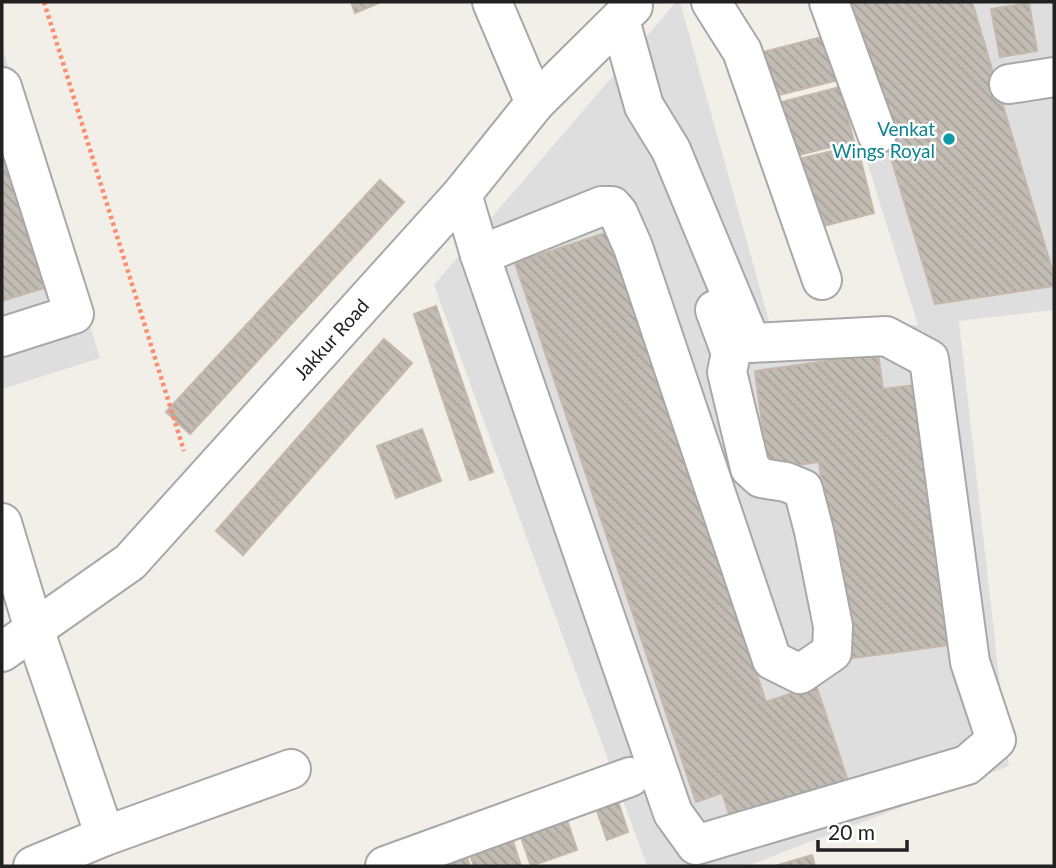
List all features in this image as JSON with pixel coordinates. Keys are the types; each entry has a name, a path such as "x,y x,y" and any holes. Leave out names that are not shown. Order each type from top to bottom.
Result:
{"street":[{"path":"492,2 536,103"},
{"path":"711,2 741,51 822,280"},
{"path":"829,2 877,134"},
{"name":"Jakkur Road","path":"2,652 130,562 462,194 536,103 628,11"},
{"path":"480,256 603,206 612,206 618,213 633,247 772,660 800,674 832,652 833,626 803,489 786,482 761,478 750,468 727,372 731,354 660,165 644,106 628,11"},
{"path":"1009,84 1054,77"},
{"path":"2,88 74,314 2,337"},
{"path":"462,194 480,256 673,813 696,845 967,765 996,740 970,662 929,359 886,336 751,343 671,150 644,106"},
{"path":"2,523 34,629 105,836"},
{"path":"33,866 105,836 291,769"},
{"path":"385,866 630,778"}],"path":[{"path":"44,2 196,489"}],"shaded area":[{"path":"676,2 680,2 771,328 918,325 817,2 1054,2 1054,310 959,321 1009,766 747,866 647,866 434,285"},
{"path":"2,47 100,358 2,389"}],"building":[{"path":"351,2 381,2 355,13"},
{"name":"Venkat Wings Royal","path":"844,2 972,2 1054,276 1054,286 935,304"},
{"path":"1029,3 1037,51 1000,57 991,9"},
{"path":"830,35 842,79 767,98 755,54"},
{"path":"840,87 854,141 787,158 774,104"},
{"path":"857,145 874,213 812,229 795,160"},
{"path":"2,147 44,288 2,301"},
{"path":"380,180 404,202 190,434 166,412"},
{"path":"608,232 766,702 816,685 850,787 733,826 722,793 696,802 515,263"},
{"path":"436,306 493,472 470,480 414,314"},
{"path":"384,339 412,363 243,555 216,531"},
{"path":"878,354 883,389 915,385 951,645 846,659 819,462 768,469 755,371"},
{"path":"422,429 441,481 396,498 377,446"},
{"path":"615,792 628,832 607,840 593,799"},
{"path":"564,811 577,850 531,866 517,826"},
{"path":"511,835 521,866 474,866 468,850"},
{"path":"464,849 470,866 415,866"},
{"path":"812,855 815,866 775,866"}],"place":[{"name":"Venkat Wings Royal","path":"949,139"}]}
